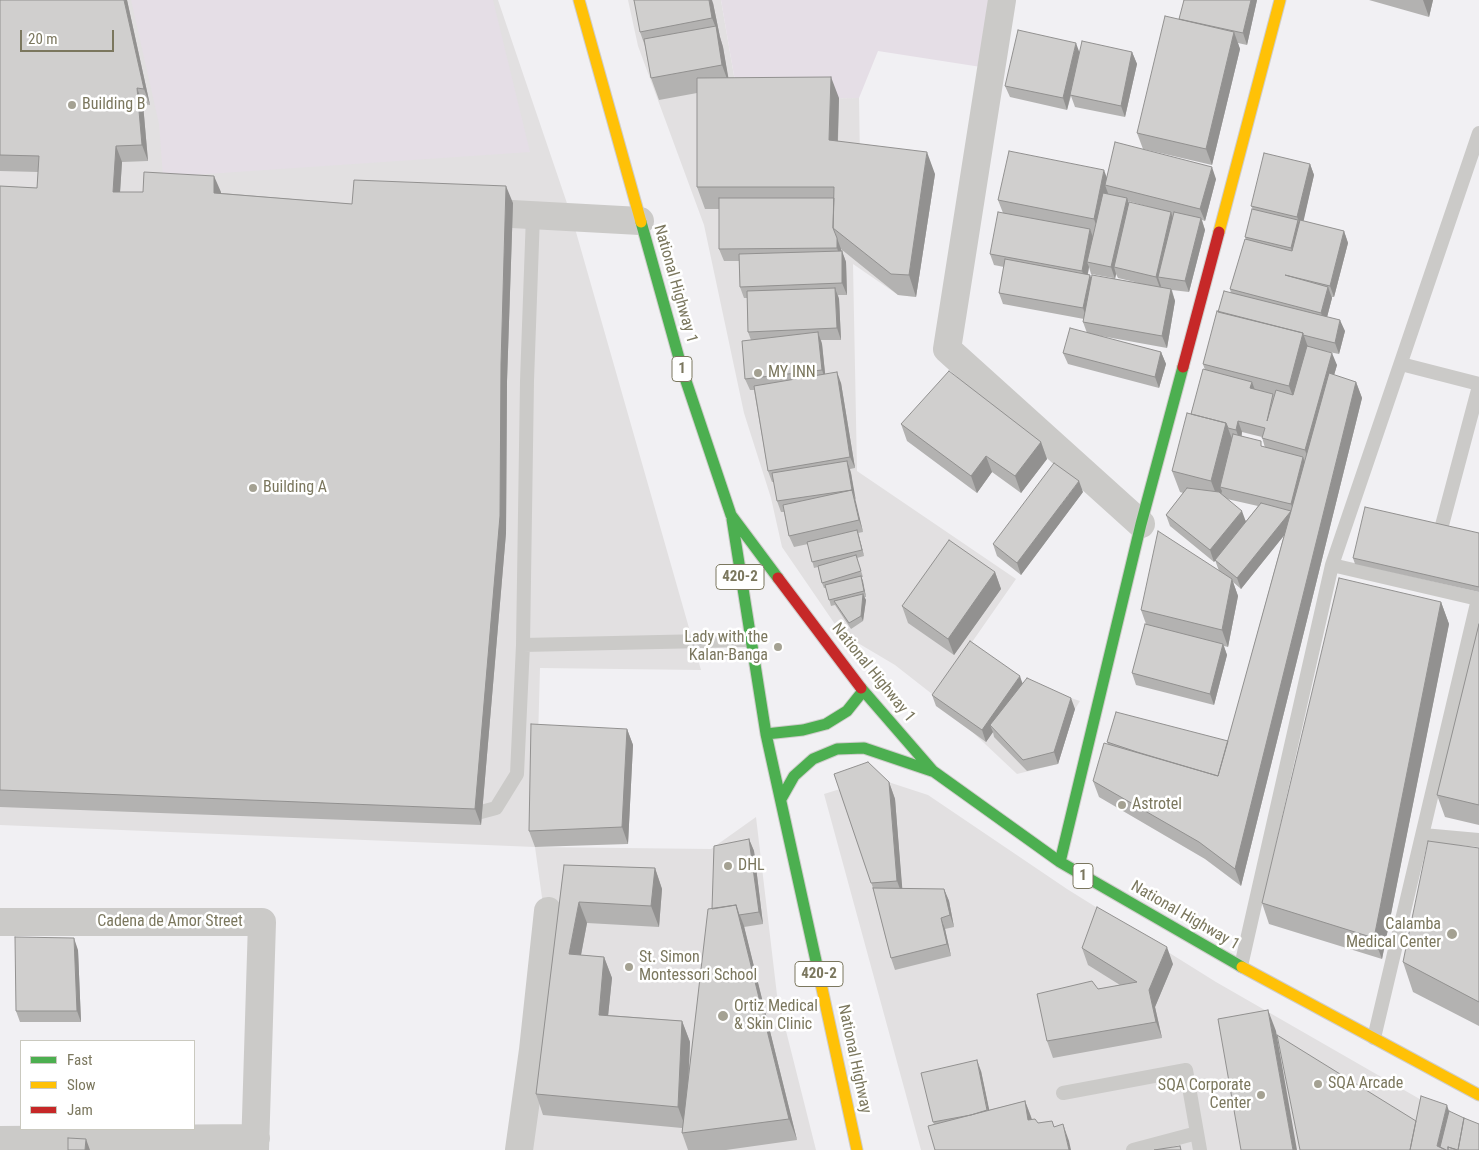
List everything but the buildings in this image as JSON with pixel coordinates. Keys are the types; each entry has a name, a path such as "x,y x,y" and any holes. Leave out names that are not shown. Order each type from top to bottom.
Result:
{"main road":[{"name":"National Highway 1","path":"579,0 682,369 731,515 863,691 933,771 1060,862 1241,966 1479,1095"},
{"path":"1060,862 1141,524 1280,0"},
{"name":"National Highway","path":"731,515 766,734 782,799 857,1150"},
{"path":"766,734 803,730 826,724 847,711 863,691"},
{"name":"1","path":"782,799 794,776 813,759 837,749 864,748 933,771"}],"street":[{"path":"1002,0 947,349 1141,524"},
{"path":"523,214 640,221"},
{"path":"518,1150 533,1050 548,911"},
{"name":"Cadena de Amor Street","path":"0,922 262,922 255,1144"},
{"path":"0,1140 255,1144"}],"lane":[{"path":"1241,966 1332,565 1402,364 1479,133"},
{"path":"481,812 496,808 517,774 523,645 527,391 523,214"},
{"path":"1402,364 1479,385 1441,529"},
{"path":"1332,565 1427,584 1478,600 1374,1038"},
{"path":"523,645 750,640"},
{"path":"1422,835 1479,840"},
{"path":"1063,1093 1186,1070 1200,1150"},
{"path":"1133,1150 1197,1133"}],"shaded area":[{"name":"Building A","path":"0,0 498,0 572,218 701,670 540,668 535,847 0,825"},
{"path":"131,0 493,0 530,152 163,177 159,124"},
{"path":"628,0 721,0 738,99 859,98 860,162 935,174 916,297 898,295 853,264 857,471 1016,579 970,645 1023,682 1080,701 1075,709 1058,764 1017,774 932,694 895,665 841,633 782,547 771,498 744,413 704,225 638,46"},
{"path":"721,0 992,0 981,67 878,51 859,98 738,99"},
{"path":"876,778 928,795 1067,889 1216,982 1451,1117 1479,1150 921,1150 824,794"},
{"path":"756,817 777,995 816,1150 514,1150 544,912 535,847 711,849"}],"traffic: fast":[{"path":"641,222 682,369 731,515 778,578"},
{"path":"1060,862 1141,524 1183,367"},
{"path":"732,519 766,734 818,970"},
{"path":"861,688 933,771 1060,862 1242,967"},
{"path":"766,734 803,730 826,724 847,711 863,691"},
{"path":"781,799 794,776 813,759 837,749 864,748 932,771"}],"traffic: slow":[{"path":"579,0 641,222"},
{"path":"1219,232 1280,0"},
{"path":"1242,967 1479,1095"},
{"path":"818,970 857,1150"}],"traffic: jam":[{"path":"1183,367 1219,232"},
{"path":"778,578 861,688"}],"place":[{"name":"Building B","path":"72,105"},
{"name":"MY INN","path":"758,373"},
{"name":"Building A","path":"253,488"},
{"name":"Lady with the Kalan-Banga","path":"778,647"},
{"name":"Astrotel","path":"1122,805"},
{"name":"DHL","path":"728,866"},
{"name":"Calamba Medical Center","path":"1452,934"},
{"name":"St. Simon Montessori School","path":"629,967"},
{"name":"Ortiz Medical & Skin Clinic","path":"723,1016"},
{"name":"SQA Arcade","path":"1318,1084"},
{"name":"SQA Corporate Center","path":"1261,1095"}]}
